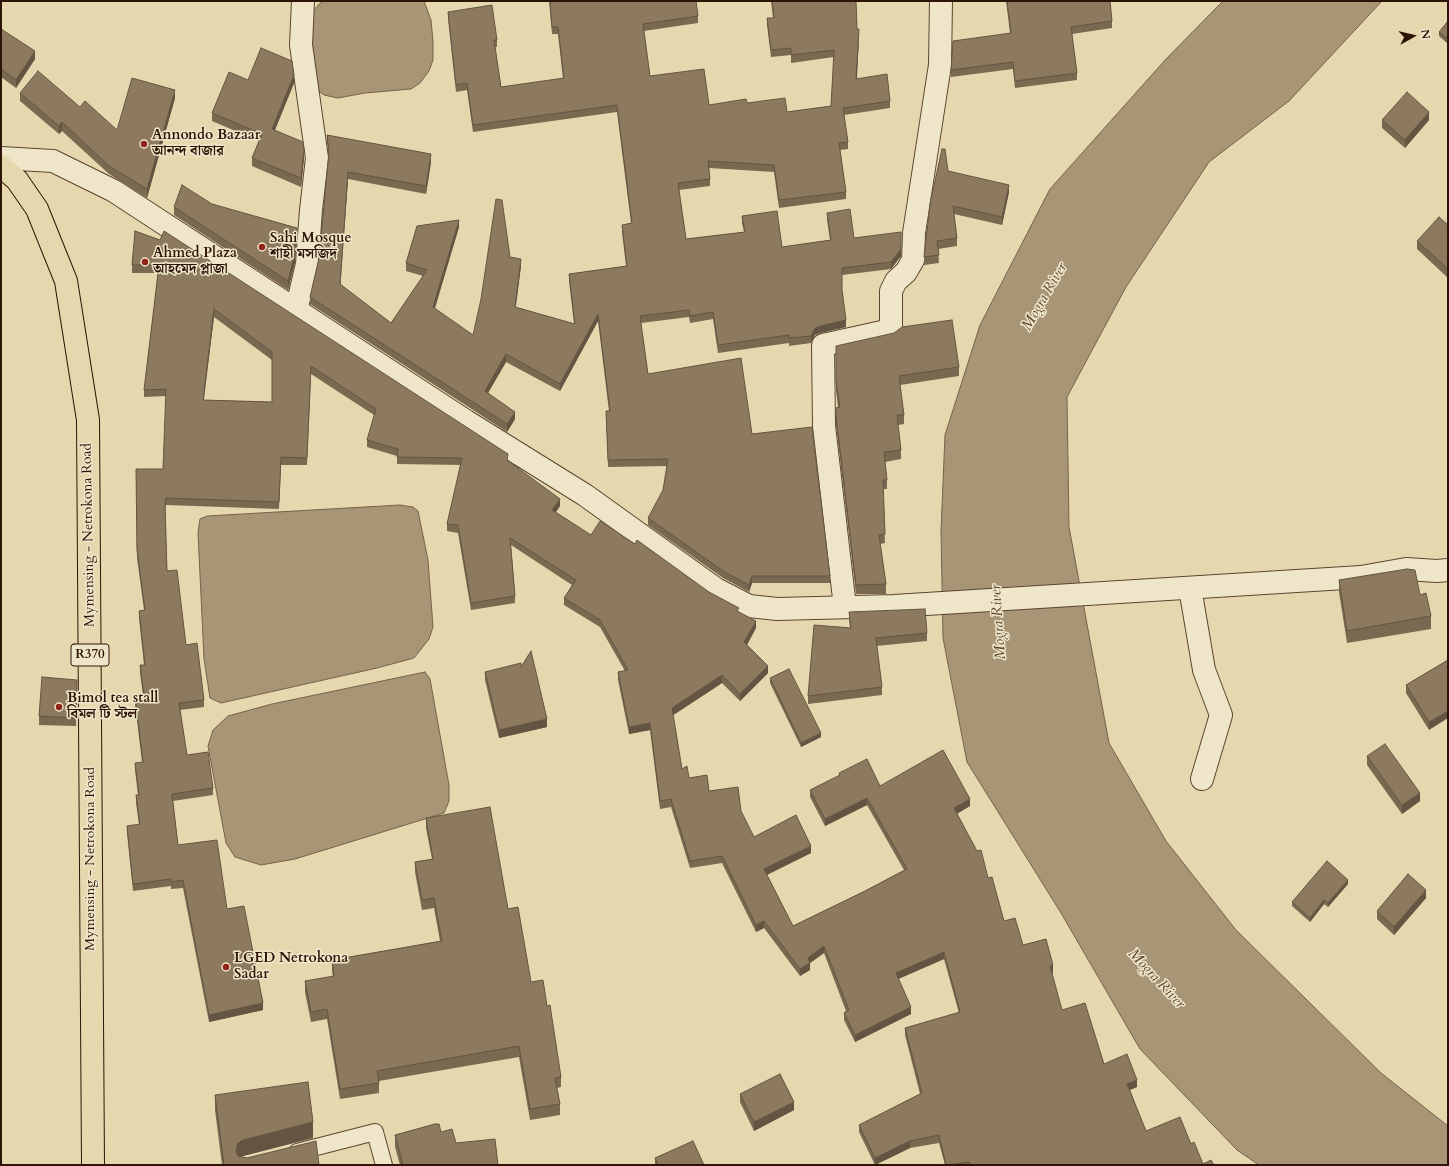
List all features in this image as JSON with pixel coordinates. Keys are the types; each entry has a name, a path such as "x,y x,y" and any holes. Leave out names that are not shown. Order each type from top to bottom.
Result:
{"main road":[{"name":"Mymensing - Netrokona Road","path":"1,166 17,180 38,209 66,281 88,420 93,1165"}],"street":[{"path":"296,311 307,264 317,158 301,45 303,1"},
{"path":"845,607 824,426 823,344 892,330 891,290 896,281 906,272 913,260 914,233 940,65 941,1"},
{"path":"1,158 53,161 114,191 466,421 585,495 716,589 749,606 777,609 894,606 1360,577 1406,570 1444,573"},
{"path":"1181,589 1204,670 1222,715 1202,779"}],"lane":[{"path":"283,1155 375,1132 384,1165"}],"water":[{"path":"322,1 424,1 431,20 433,41 433,60 429,71 420,83 411,89 365,93 338,98 324,95 315,88 311,73 313,11"},
{"name":"Mogra River","path":"1223,1 1382,1 1289,101 1209,162 1126,287 1067,397 1069,527 1109,743 1166,841 1236,930 1381,1073 1448,1126 1448,1165 1259,1165 1237,1150 1140,1049 1061,913 967,762 943,638 941,531 945,435 980,325 1050,189 1166,59"},
{"path":"400,505 413,507 418,511 428,560 433,627 429,639 414,658 377,668 221,703 210,698 204,659 198,533 200,519 207,516"},
{"path":"425,672 430,679 449,785 449,801 444,813 295,859 261,865 235,857 226,843 208,746 213,730 228,716 272,704"}],"building":[{"path":"550,1 696,1 698,16 643,24 650,76 704,69 709,105 746,99 747,103 785,98 787,112 831,106 834,50 791,55 791,48 771,50 767,18 774,18 772,1 856,1 857,29 859,29 856,79 887,74 890,101 843,108 848,142 839,143 846,192 779,200 774,165 708,161 710,179 678,183 686,239 745,232 742,216 777,211 782,247 831,240 827,213 850,209 854,238 901,232 901,249 891,262 842,268 842,290 846,320 815,328 811,336 789,338 789,335 718,345 713,312 690,316 689,310 640,316 648,374 741,358 752,434 812,427 830,576 752,576 749,585 723,571 648,518 663,490 668,459 608,460 606,411 610,411 598,314 560,384 506,354 485,391 515,412 507,424 310,297 319,258 329,152 327,135 431,154 426,186 348,172 340,284 391,323 427,270 406,263 417,226 459,220 433,307 473,335 481,299 496,199 502,200 510,257 521,259 515,307 575,324 569,274 627,266 622,225 632,223 617,105 473,125 467,83 456,85 448,12 492,5 497,40 494,40 501,87 564,78 558,27 552,27"},
{"path":"1007,1 1110,1 1112,21 1071,27 1077,73 1015,81 1013,62 951,70 953,41 1011,33"},
{"path":"1448,21 1448,39 1439,32"},
{"path":"1,29 35,51 16,80 1,69"},
{"path":"261,48 292,61 294,75 272,129 303,142 304,150 301,178 252,158 262,134 212,113 229,72 248,80"},
{"path":"38,71 80,107 85,101 117,130 132,78 175,90 147,189 109,166 62,122 59,126 20,93"},
{"path":"1407,92 1429,112 1405,140 1382,120"},
{"path":"942,149 945,149 948,171 1009,185 1002,217 953,206 957,238 937,241 939,255 924,257 930,204"},
{"path":"182,185 212,204 297,228 295,254 288,281 174,207"},
{"path":"1439,217 1448,225 1448,269 1417,241"},
{"path":"135,231 160,240 164,231 508,454 507,460 560,499 552,510 591,535 600,521 635,544 637,540 709,592 739,608 737,611 756,621 744,642 768,666 740,694 722,675 672,708 682,769 687,766 689,778 707,775 709,791 738,787 741,811 754,837 796,815 811,846 764,869 793,926 907,869 867,798 825,819 810,790 867,759 880,786 943,750 970,799 954,808 977,851 981,850 988,878 992,877 1004,921 1015,918 1023,945 1046,939 1053,965 1050,966 1062,1010 1085,1003 1104,1064 1127,1054 1137,1080 1127,1084 1146,1131 1180,1117 1191,1144 1194,1142 1203,1164 1211,1160 1214,1165 970,1165 969,1162 946,1165 939,1135 910,1141 875,1158 859,1125 922,1093 905,1028 960,1012 944,952 896,973 911,1007 855,1035 844,1013 849,1010 824,946 808,958 810,963 800,969 764,921 756,925 722,856 690,861 671,799 660,801 650,723 629,727 618,672 628,670 600,620 564,598 576,580 510,538 515,596 471,603 458,525 447,524 462,458 397,457 398,449 367,440 376,409 311,366 307,458 281,457 279,502 166,498 165,503 167,571 177,570 186,645 197,643 204,700 179,703 187,755 208,752 213,788 172,794 178,845 217,840 227,909 244,906 263,1003 209,1015 183,880 171,882 171,879 133,884 127,826 140,824 136,795 139,795 135,763 143,762 135,696 144,695 140,665 145,665 139,611 145,610 137,550 136,469 163,469 166,389 144,390 159,265 132,265","holes":["214,309 272,352 272,402 203,400"]},
{"path":"952,320 959,367 899,376 904,415 897,415 901,450 884,452 887,480 883,480 885,534 879,535 886,584 856,585 836,416 836,408 840,407 836,381 836,346 894,333 902,327"},
{"path":"1407,569 1415,570 1420,595 1426,593 1431,616 1347,631 1339,580"},
{"path":"925,609 927,633 876,638 882,687 808,696 814,625 851,628 849,612"},
{"path":"531,651 547,719 499,730 485,672 521,663 521,667"},
{"path":"1448,660 1448,711 1429,722 1406,685"},
{"path":"789,669 821,733 801,743 770,678"},
{"name":"Bimol tea stall বিমল টি স্টল","path":"42,677 77,680 76,718 39,716"},
{"path":"1385,744 1420,793 1402,805 1367,756"},
{"path":"490,807 508,909 518,907 531,982 543,980 547,1006 550,1005 561,1077 555,1078 560,1104 530,1109 519,1046 377,1071 379,1083 340,1089 327,1009 311,1012 305,981 334,976 332,960 442,941 434,898 422,900 415,862 433,859 426,818"},
{"path":"1327,861 1348,880 1328,903 1324,900 1310,918 1292,902"},
{"path":"1408,874 1426,890 1394,927 1377,911"},
{"path":"780,1074 794,1102 754,1122 740,1094"},
{"path":"308,1082 313,1122 243,1140 238,1143 236,1151 238,1156 247,1158 316,1141 319,1165 224,1165 215,1095"},
{"path":"439,1124 441,1132 452,1129 456,1143 495,1139 498,1165 403,1165 395,1135"},
{"path":"693,1141 704,1165 658,1165 655,1158"}],"place":[{"name":"Annondo Bazaar আনন্দ বাজার","path":"144,144"},
{"name":"Sahi Mosque শাহী মসজিদ","path":"262,247"},
{"name":"Ahmed Plaza আহমেদ প্লাজা","path":"145,262"},
{"name":"Bimol tea stall বিমল টি স্টল","path":"59,707"},
{"name":"LGED Netrokona Sadar","path":"226,967"}]}
